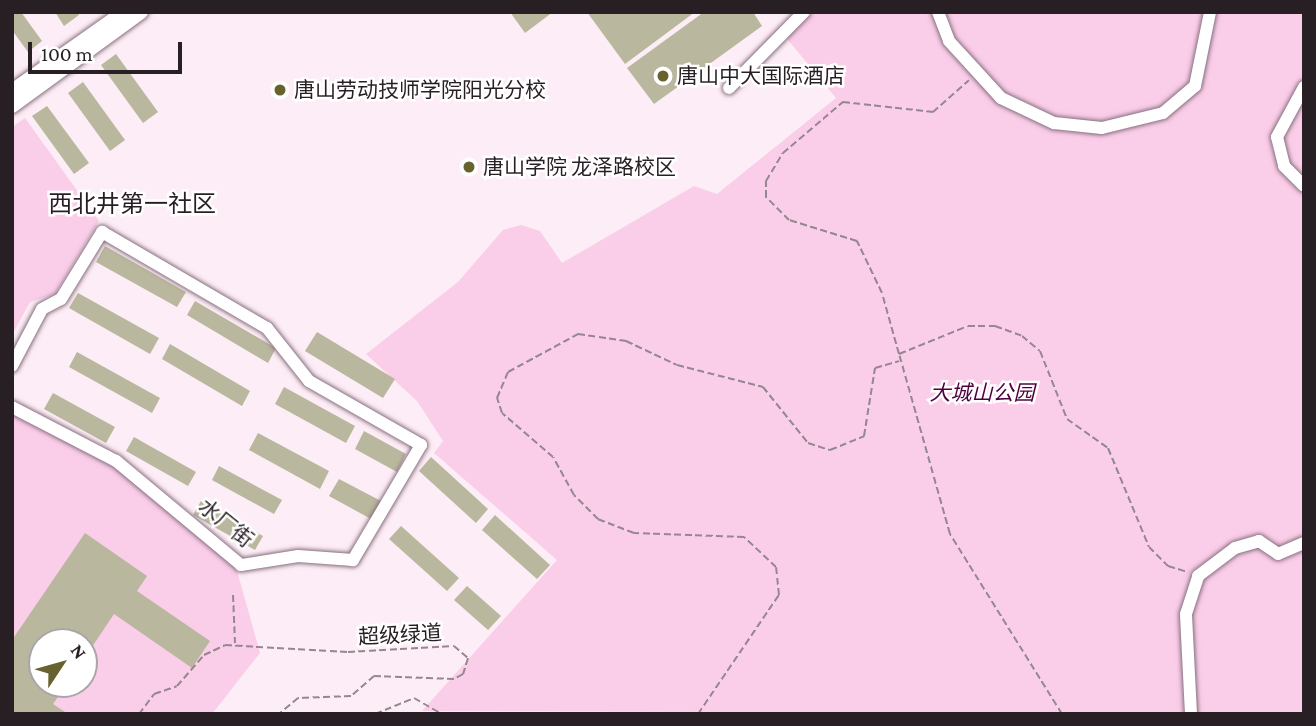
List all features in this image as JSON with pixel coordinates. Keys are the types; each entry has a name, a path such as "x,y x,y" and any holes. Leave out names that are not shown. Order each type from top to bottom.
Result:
{"main road":[{"path":"12,91 124,12"},
{"path":"12,106 141,12"}],"street":[{"path":"729,88 804,12"},
{"path":"938,12 974,74 1001,98 1054,123 1102,128 1137,122 1163,113 1195,86 1210,12"},
{"path":"1304,86 1277,137 1284,166 1304,186"},
{"name":"水厂街","path":"12,366 42,309 61,299 102,232 267,328 309,381 422,445 354,561 298,556 241,565 116,461 12,407"},
{"path":"1191,714 1186,614 1198,576 1235,548 1259,541 1278,554 1304,543"}],"path":[{"path":"974,74 933,112 843,102 783,153 766,181 765,197 789,220 857,241 882,293 899,361 950,534 1062,714"},
{"path":"899,354 968,326 995,326 1022,336 1040,351 1067,419 1108,448 1149,547 1168,566 1198,576"},
{"path":"698,714 779,595 776,567 744,537 635,533 598,519 574,495 553,457 502,413 497,398 508,373 578,334 626,341 677,365 763,387 808,443 830,450 847,448 864,436 875,368 899,361"},
{"path":"233,596 235,644"},
{"name":"超级绿道","path":"139,714 154,694 184,681 210,650 235,644 327,652 454,646 468,658 463,674 454,679 374,676 351,696 298,698 279,714"},
{"path":"375,714 414,698 442,714"}],"green space":[{"name":"大城山公园","path":"797,12 1304,12 1304,714 422,711 557,560 434,453 443,441 417,401 366,354 458,282 503,230 521,225 540,231 562,263 694,186 717,194 836,98 779,29"},
{"path":"25,118 99,221 55,294 30,302 12,335 12,127"},
{"path":"12,412 100,455 236,567 260,653 212,714 12,714"}],"building":[{"path":"12,12 21,12 42,41 28,52 12,30"},
{"path":"55,12 77,12 79,15 64,26"},
{"path":"510,12 553,12 525,33"},
{"path":"587,12 695,12 625,64"},
{"path":"704,12 753,12 762,26 654,104 627,68"},
{"path":"116,54 158,112 143,123 101,65"},
{"path":"83,82 125,140 110,151 68,93"},
{"path":"47,106 89,163 74,174 32,116"},
{"path":"105,246 186,292 177,307 96,262"},
{"path":"78,293 159,338 150,354 69,308"},
{"path":"195,301 276,348 268,363 187,315"},
{"path":"317,332 395,379 383,398 305,351"},
{"path":"170,344 250,391 242,406 162,359"},
{"path":"77,352 160,398 152,413 69,367"},
{"path":"284,387 355,426 346,443 275,404"},
{"path":"53,393 115,427 106,443 44,409"},
{"path":"364,431 406,454 397,472 355,449"},
{"path":"258,433 329,471 320,489 249,450"},
{"path":"134,437 196,472 188,486 126,451"},
{"path":"431,457 488,509 476,523 419,471"},
{"path":"219,466 282,500 274,514 212,480"},
{"path":"339,479 381,501 371,519 329,496"},
{"path":"201,501 263,536 255,550 193,515"},
{"path":"495,515 550,565 537,579 482,530"},
{"path":"401,526 459,578 447,591 389,539"},
{"path":"85,533 147,576 137,591 210,641 192,668 114,614 98,638 98,628 28,628 28,698 57,698 53,704 68,714 12,714 12,640"},
{"path":"467,586 501,616 488,630 454,600"}],"place":[{"name":"唐山中大国际酒店","path":"663,76"},
{"name":"唐山劳动技师学院阳光分校","path":"280,90"},
{"name":"唐山学院 龙泽路校区","path":"469,167"}],"district":[{"name":"西北井第一社区","path":"132,204"}]}
